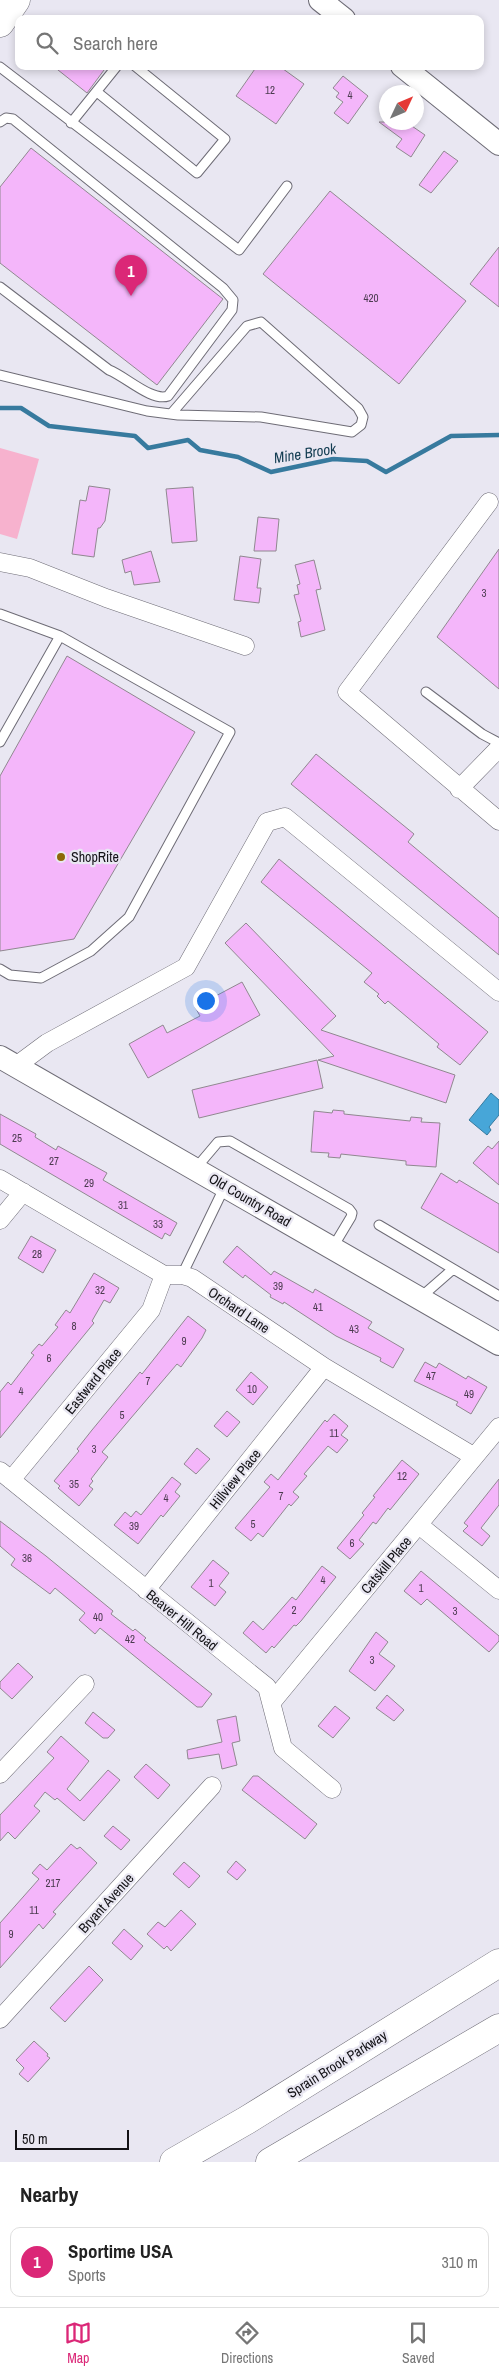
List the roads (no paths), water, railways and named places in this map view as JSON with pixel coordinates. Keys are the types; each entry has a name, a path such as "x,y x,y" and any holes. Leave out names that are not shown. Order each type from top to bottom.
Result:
{"main road":[{"path":"0,23 16,0"},
{"name":"Sprain Brook Parkway","path":"174,2162 247,2120 499,1963"},
{"path":"270,2162 499,2028"}],"street":[{"path":"320,0 339,15"},
{"path":"407,70 499,144"},
{"path":"489,502 347,692 499,821"},
{"path":"0,562 30,568 245,646"},
{"path":"459,789 499,748"},
{"path":"8,1062 186,968 267,822 285,817 499,992"},
{"name":"Old Country Road","path":"8,1062 499,1344"},
{"path":"0,1179 164,1275"},
{"path":"0,1220 23,1192"},
{"name":"Orchard Lane","path":"164,1275 182,1275 192,1278 324,1367 473,1456"},
{"name":"Eastward Place","path":"6,1476 151,1310 164,1275"},
{"name":"Hillview Place","path":"146,1590 324,1367"},
{"name":"Catskill Place","path":"272,1702 419,1525 473,1456 499,1427"},
{"name":"Beaver Hill Road","path":"6,1476 267,1687 283,1748 332,1789"},
{"path":"419,1525 499,1590"},
{"path":"0,1774 85,1684"},
{"name":"Bryant Avenue","path":"0,2019 212,1786"}],"lane":[{"path":"0,67 239,250 287,186"},
{"path":"71,123 114,70"},
{"path":"96,92 197,173 225,138 140,70"},
{"path":"0,122 6,118 13,119 224,288 233,300 232,310 168,396 162,398 154,396 118,373 109,370 0,287"},
{"path":"0,375 147,411 171,414 261,417 352,432 361,425 363,417 358,408 261,322 247,326 171,414"},
{"path":"0,614 60,636 230,732 129,917 91,952 40,978 10,975 0,969"},
{"path":"0,742 60,636"},
{"path":"426,692 482,734 499,743"},
{"path":"195,1169 215,1145 226,1140 267,1161 351,1210 351,1218 332,1248"},
{"path":"182,1275 225,1186"},
{"path":"379,1225 499,1296"},
{"path":"419,1298 453,1269"}],"water":[{"path":"491,1093 499,1100 499,1115 489,1127 491,1130 487,1135 469,1120"}],"waterway":[{"name":"Mine Brook","path":"0,408 21,408 49,426 135,436 148,448 188,440 200,450 238,457 271,472 333,459 367,461 386,472 451,436 499,435"}],"place":[{"name":"Sportime USA","path":"131,296"},
{"name":"ShopRite","path":"61,857"}]}
